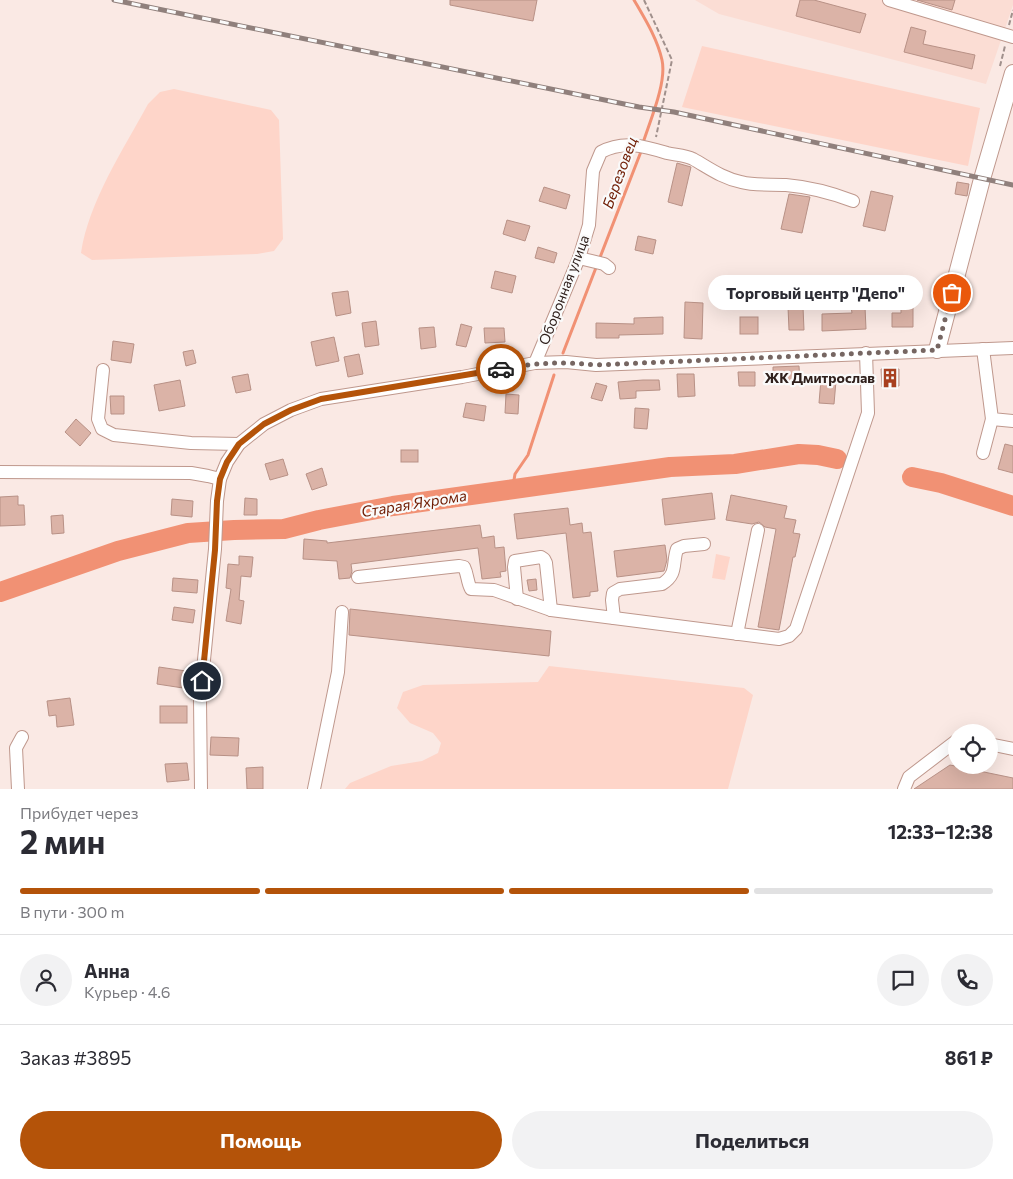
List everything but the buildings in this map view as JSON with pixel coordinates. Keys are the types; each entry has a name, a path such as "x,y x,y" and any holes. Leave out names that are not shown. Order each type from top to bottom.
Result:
{"main road":[{"path":"937,350 982,178 1013,74"}],"street":[{"path":"889,0 1013,37"},
{"name":"Оборонная улица","path":"535,363 579,258 589,226 593,171 601,152 611,147 646,146 691,158 720,176 742,182 787,185 835,194 853,201"},
{"path":"579,258 602,264"},
{"path":"201,789 200,700 220,479 227,462 239,444 264,424 291,410 321,399 462,377 535,363 566,362 596,365 1013,348"},
{"path":"983,349 992,419 983,453"},
{"path":"358,577 458,566 464,567 471,589 494,590 551,610 779,639 789,636 796,629 868,413 866,354"},
{"path":"103,370 98,419 102,429 114,436 191,443 239,444"},
{"path":"992,419 1013,422"},
{"path":"0,472 191,473 220,479"},
{"path":"737,634 758,530"},
{"path":"614,618 613,593 620,589 662,584 668,581 675,568 677,549 684,546 704,544"},
{"path":"517,599 515,561 540,557 546,563 551,610"},
{"path":"314,789 338,672 342,612"},
{"path":"18,789 16,748 22,737"},
{"path":"998,746 1013,749"},
{"path":"904,789 909,778 948,747"}],"path":[{"path":"644,0 672,60 658,134 646,146"}],"shaded area":[{"path":"695,0 1013,0 1013,5 986,84 719,14"},
{"path":"702,46 980,108 968,166 682,107"},
{"path":"174,89 271,110 279,120 283,239 274,251 257,254 92,260 81,253 91,214 99,195 148,104 160,92"},
{"path":"716,554 730,557 725,580 712,578"},
{"path":"549,666 744,688 753,695 728,789 345,789 350,783 391,766 422,761 438,753 441,743 433,733 410,723 397,708 403,692 423,685 538,682"}],"waterway":[{"name":"Березовец","path":"634,0 657,44 663,69 660,90 643,143"},
{"name":"Березовец","path":"599,260 642,149"},
{"name":"Березовец","path":"563,353 597,265"},
{"name":"Березовец","path":"519,488 514,480 515,474 528,455 554,375"},
{"name":"Старая Яхрома","path":"0,592 118,551 188,533 284,529 319,520 393,506 670,467 735,464 799,454 837,459"},
{"name":"Старая Яхрома","path":"912,477 941,483 1013,506"}],"railway":[{"path":"114,0 639,107 674,112 1013,185"}],"way so far":[{"path":"501,369 535,363 566,362 596,365 937,350 952,293"}],"place":[{"name":"Торговый центр \"Депо\"","path":"952,293"},
{"name":"ЖК Дмитрослав","path":"890,378"}],"route":[{"path":"202,681 220,479 227,462 239,444 264,424 291,410 321,399 501,369"}]}
